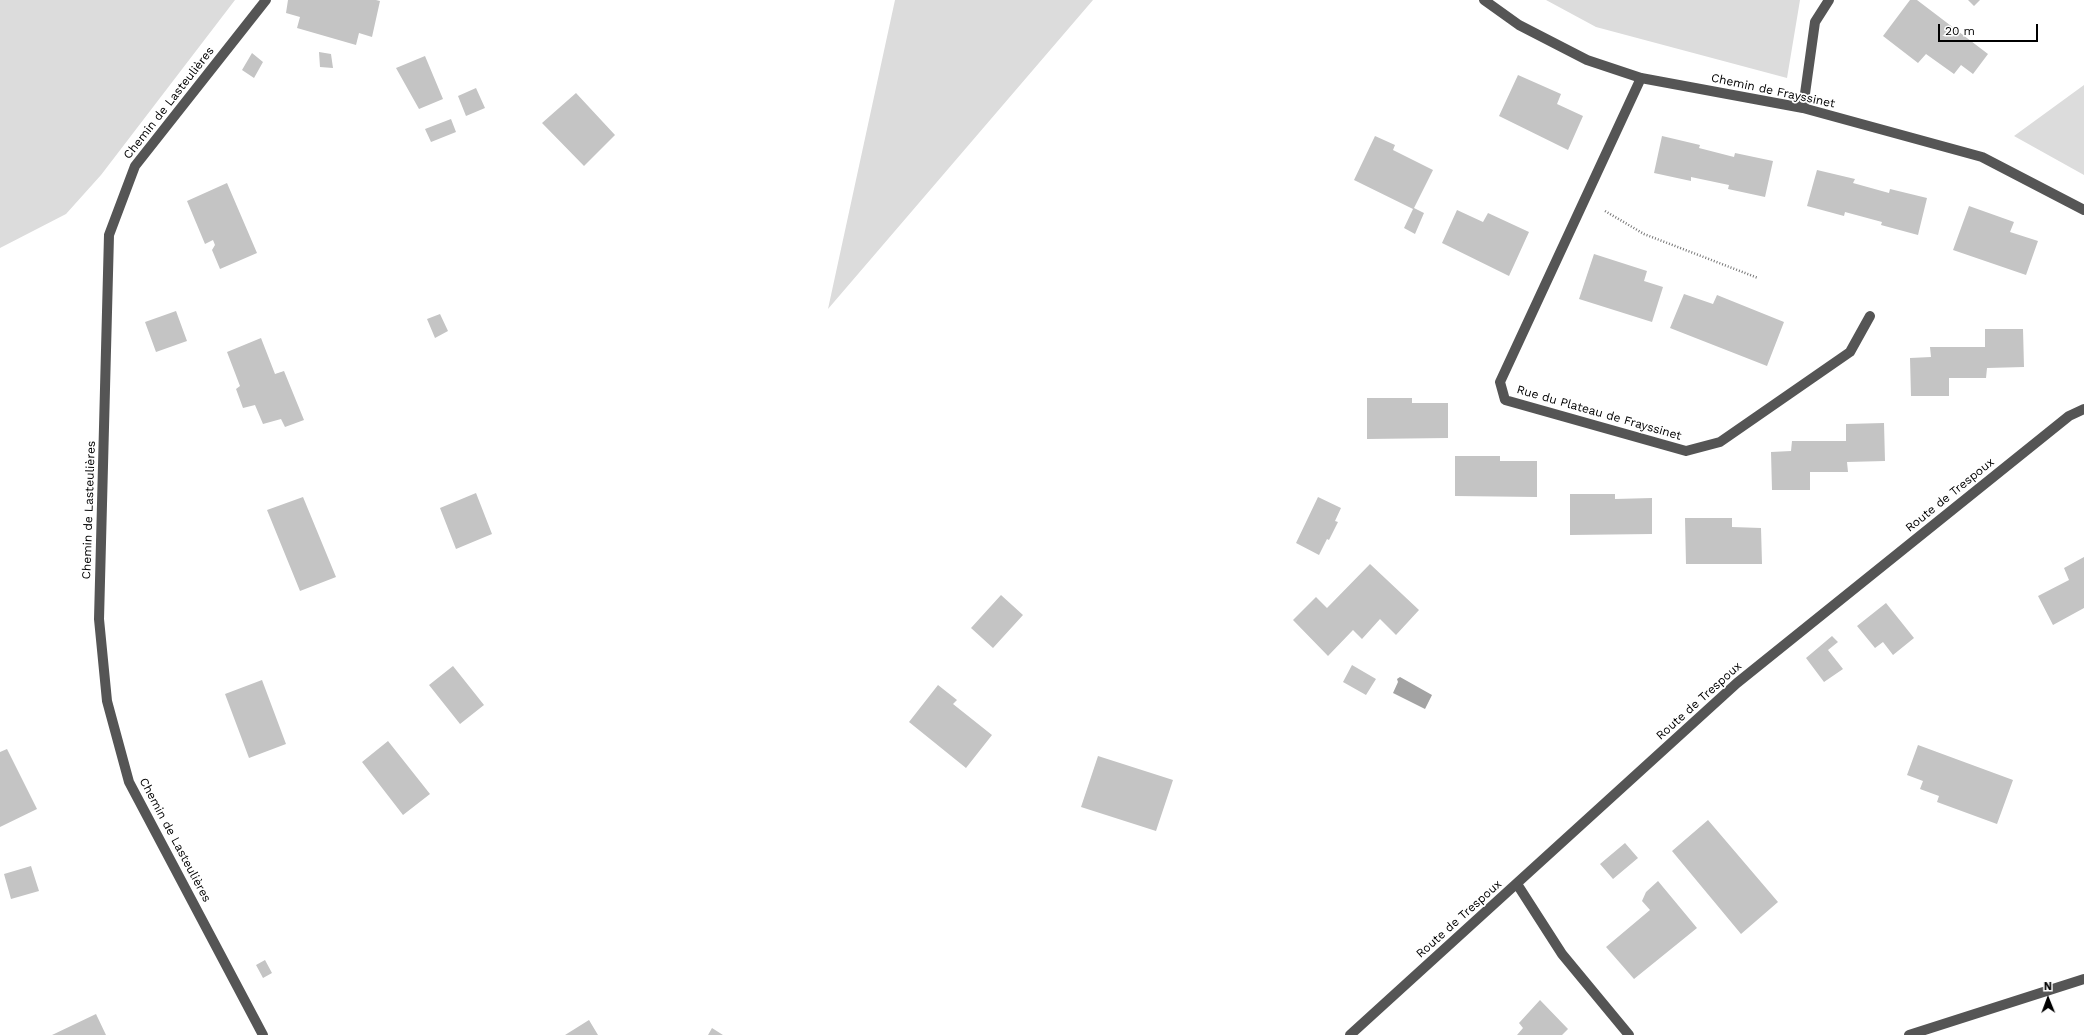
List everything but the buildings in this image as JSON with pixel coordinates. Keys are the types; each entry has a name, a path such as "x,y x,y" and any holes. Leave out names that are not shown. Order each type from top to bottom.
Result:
{"street":[{"name":"Chemin de Lasteulières","path":"263,1035 129,782 107,701 99,618 109,235 135,166 266,0"},
{"name":"Chemin de Frayssinet","path":"1484,0 1519,25 1581,56 1641,78 1803,108 1982,157 2084,210"},
{"path":"1803,108 1815,22 1829,0"},
{"name":"Rue du Plateau de Frayssinet","path":"1641,78 1500,382 1505,400 1686,451 1720,442 1850,352 1870,316"},
{"name":"Route de Trespoux","path":"1350,1035 1737,684 2069,416 2084,408"},
{"path":"1517,884 1562,954 1629,1035"},
{"path":"1909,1035 2084,979"}],"path":[{"path":"1586,199 1644,234 1758,278"}],"shaded area":[{"path":"0,0 235,0 101,175 66,214 0,248"},
{"path":"895,0 1093,0 828,309"},
{"path":"1546,0 1800,0 1787,78 1596,27"},
{"path":"2084,85 2084,175 2014,136"},
{"path":"1400,677 1432,695 1425,709 1393,693 1398,682 1397,679"}]}
